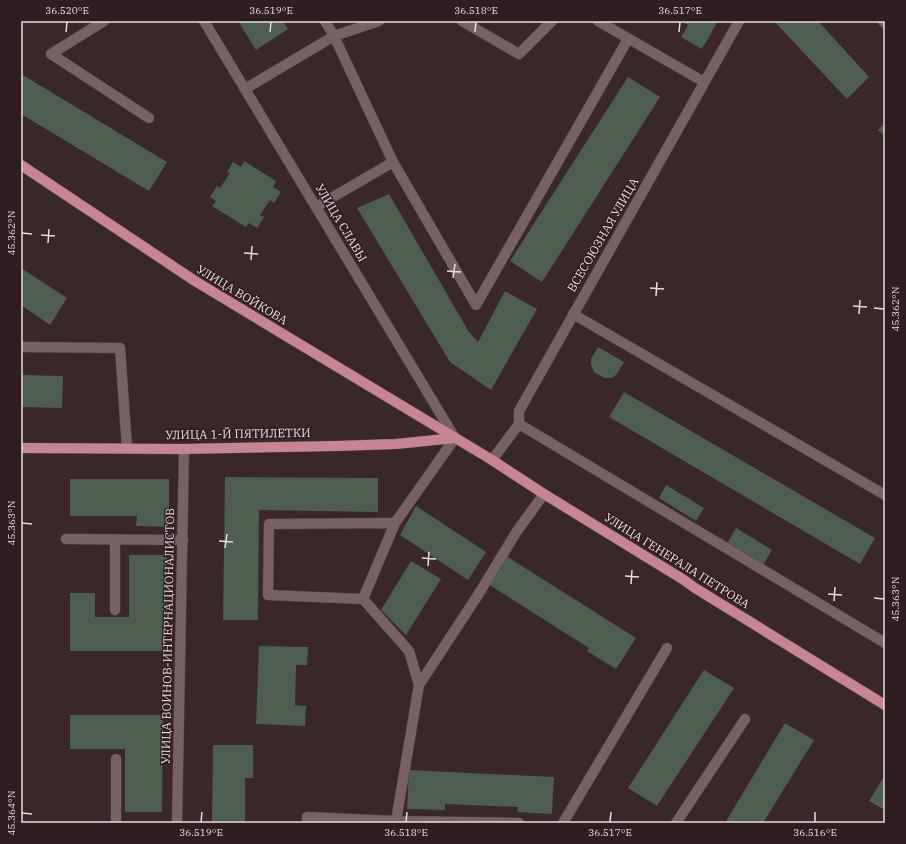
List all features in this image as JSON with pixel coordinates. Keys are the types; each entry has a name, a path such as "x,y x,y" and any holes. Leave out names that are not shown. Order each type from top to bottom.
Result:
{"main road":[{"name":"УЛИЦА ВОЙКОВА","path":"21,165 194,281 455,438"},
{"name":"УЛИЦА 1-Й ПЯТИЛЕТКИ","path":"21,448 184,449 391,444 455,438"},
{"name":"УЛИЦА ГЕНЕРАЛА ПЕТРОВА","path":"455,438 885,705"}],"street":[{"path":"104,21 51,54 149,118"},
{"name":"УЛИЦА СЛАВЫ","path":"204,21 455,438"},
{"path":"325,21 334,36 393,162 476,305 628,39"},
{"path":"245,89 334,36 379,21"},
{"path":"462,21 519,54 552,21"},
{"path":"598,21 704,82"},
{"name":"ВСЕСОЮЗНАЯ УЛИЦА","path":"492,460 519,424 520,410 739,21"},
{"path":"316,207 393,162"},
{"path":"573,314 885,495"},
{"path":"21,339 32,347"},
{"path":"21,347 120,348 126,448"},
{"path":"519,424 885,644"},
{"path":"363,599 394,523 455,438"},
{"name":"УЛИЦА ВОИНОВ-ИНТЕРНАЦИОНАЛИСТОВ","path":"177,823 184,449"},
{"path":"396,821 419,685 517,532 544,494"},
{"path":"394,523 269,524 268,595 363,599 409,651 419,685"},
{"path":"66,539 183,540"},
{"path":"115,540 115,610"},
{"path":"563,823 667,648"},
{"path":"676,823 745,719"},
{"path":"116,759 116,823"},
{"path":"307,823 307,817 396,821 519,823"}],"building":[{"path":"238,21 283,21 288,29 256,50"},
{"path":"680,21 718,21 702,49 681,37 688,25"},
{"path":"774,21 818,21 869,77 847,99"},
{"path":"21,74 167,162 149,191 21,114"},
{"path":"628,77 660,97 542,282 510,261"},
{"path":"885,123 885,136 878,130"},
{"path":"244,161 276,181 273,187 281,192 274,203 270,200 260,215 264,217 257,228 249,223 246,227 212,206 216,201 210,197 217,186 220,188 230,173 227,172 233,162 241,167"},
{"path":"389,194 469,332 478,342 505,291 537,309 491,390 450,362 357,208"},
{"path":"21,268 67,298 50,325 21,305"},
{"path":"598,347 624,362 617,374 612,378 604,378 594,372 591,365 591,359"},
{"path":"21,375 63,376 62,408 21,407"},
{"path":"624,392 875,538 860,564 609,417"},
{"path":"225,477 378,478 378,512 259,510 258,620 223,620"},
{"path":"70,479 169,479 169,527 136,526 137,516 70,516"},
{"path":"666,485 704,508 696,521 659,498"},
{"path":"416,506 486,552 468,580 400,535"},
{"path":"736,528 772,550 762,567 726,545"},
{"path":"129,555 167,555 167,651 70,651 70,593 95,593 95,617 129,617"},
{"path":"506,556 636,638 616,669 587,651 589,648 488,584"},
{"path":"411,561 441,579 406,635 381,610"},
{"path":"259,646 308,647 307,665 296,665 295,705 306,706 305,726 256,724"},
{"path":"704,670 734,688 657,806 628,788"},
{"path":"70,715 163,715 162,812 125,812 125,749 70,749"},
{"path":"785,723 814,740 763,823 725,823"},
{"path":"213,745 253,745 253,778 245,778 245,823 212,823"},
{"path":"409,770 554,777 552,814 517,812 518,807 445,804 445,810 407,809"},
{"path":"885,775 885,810 869,801"}]}
